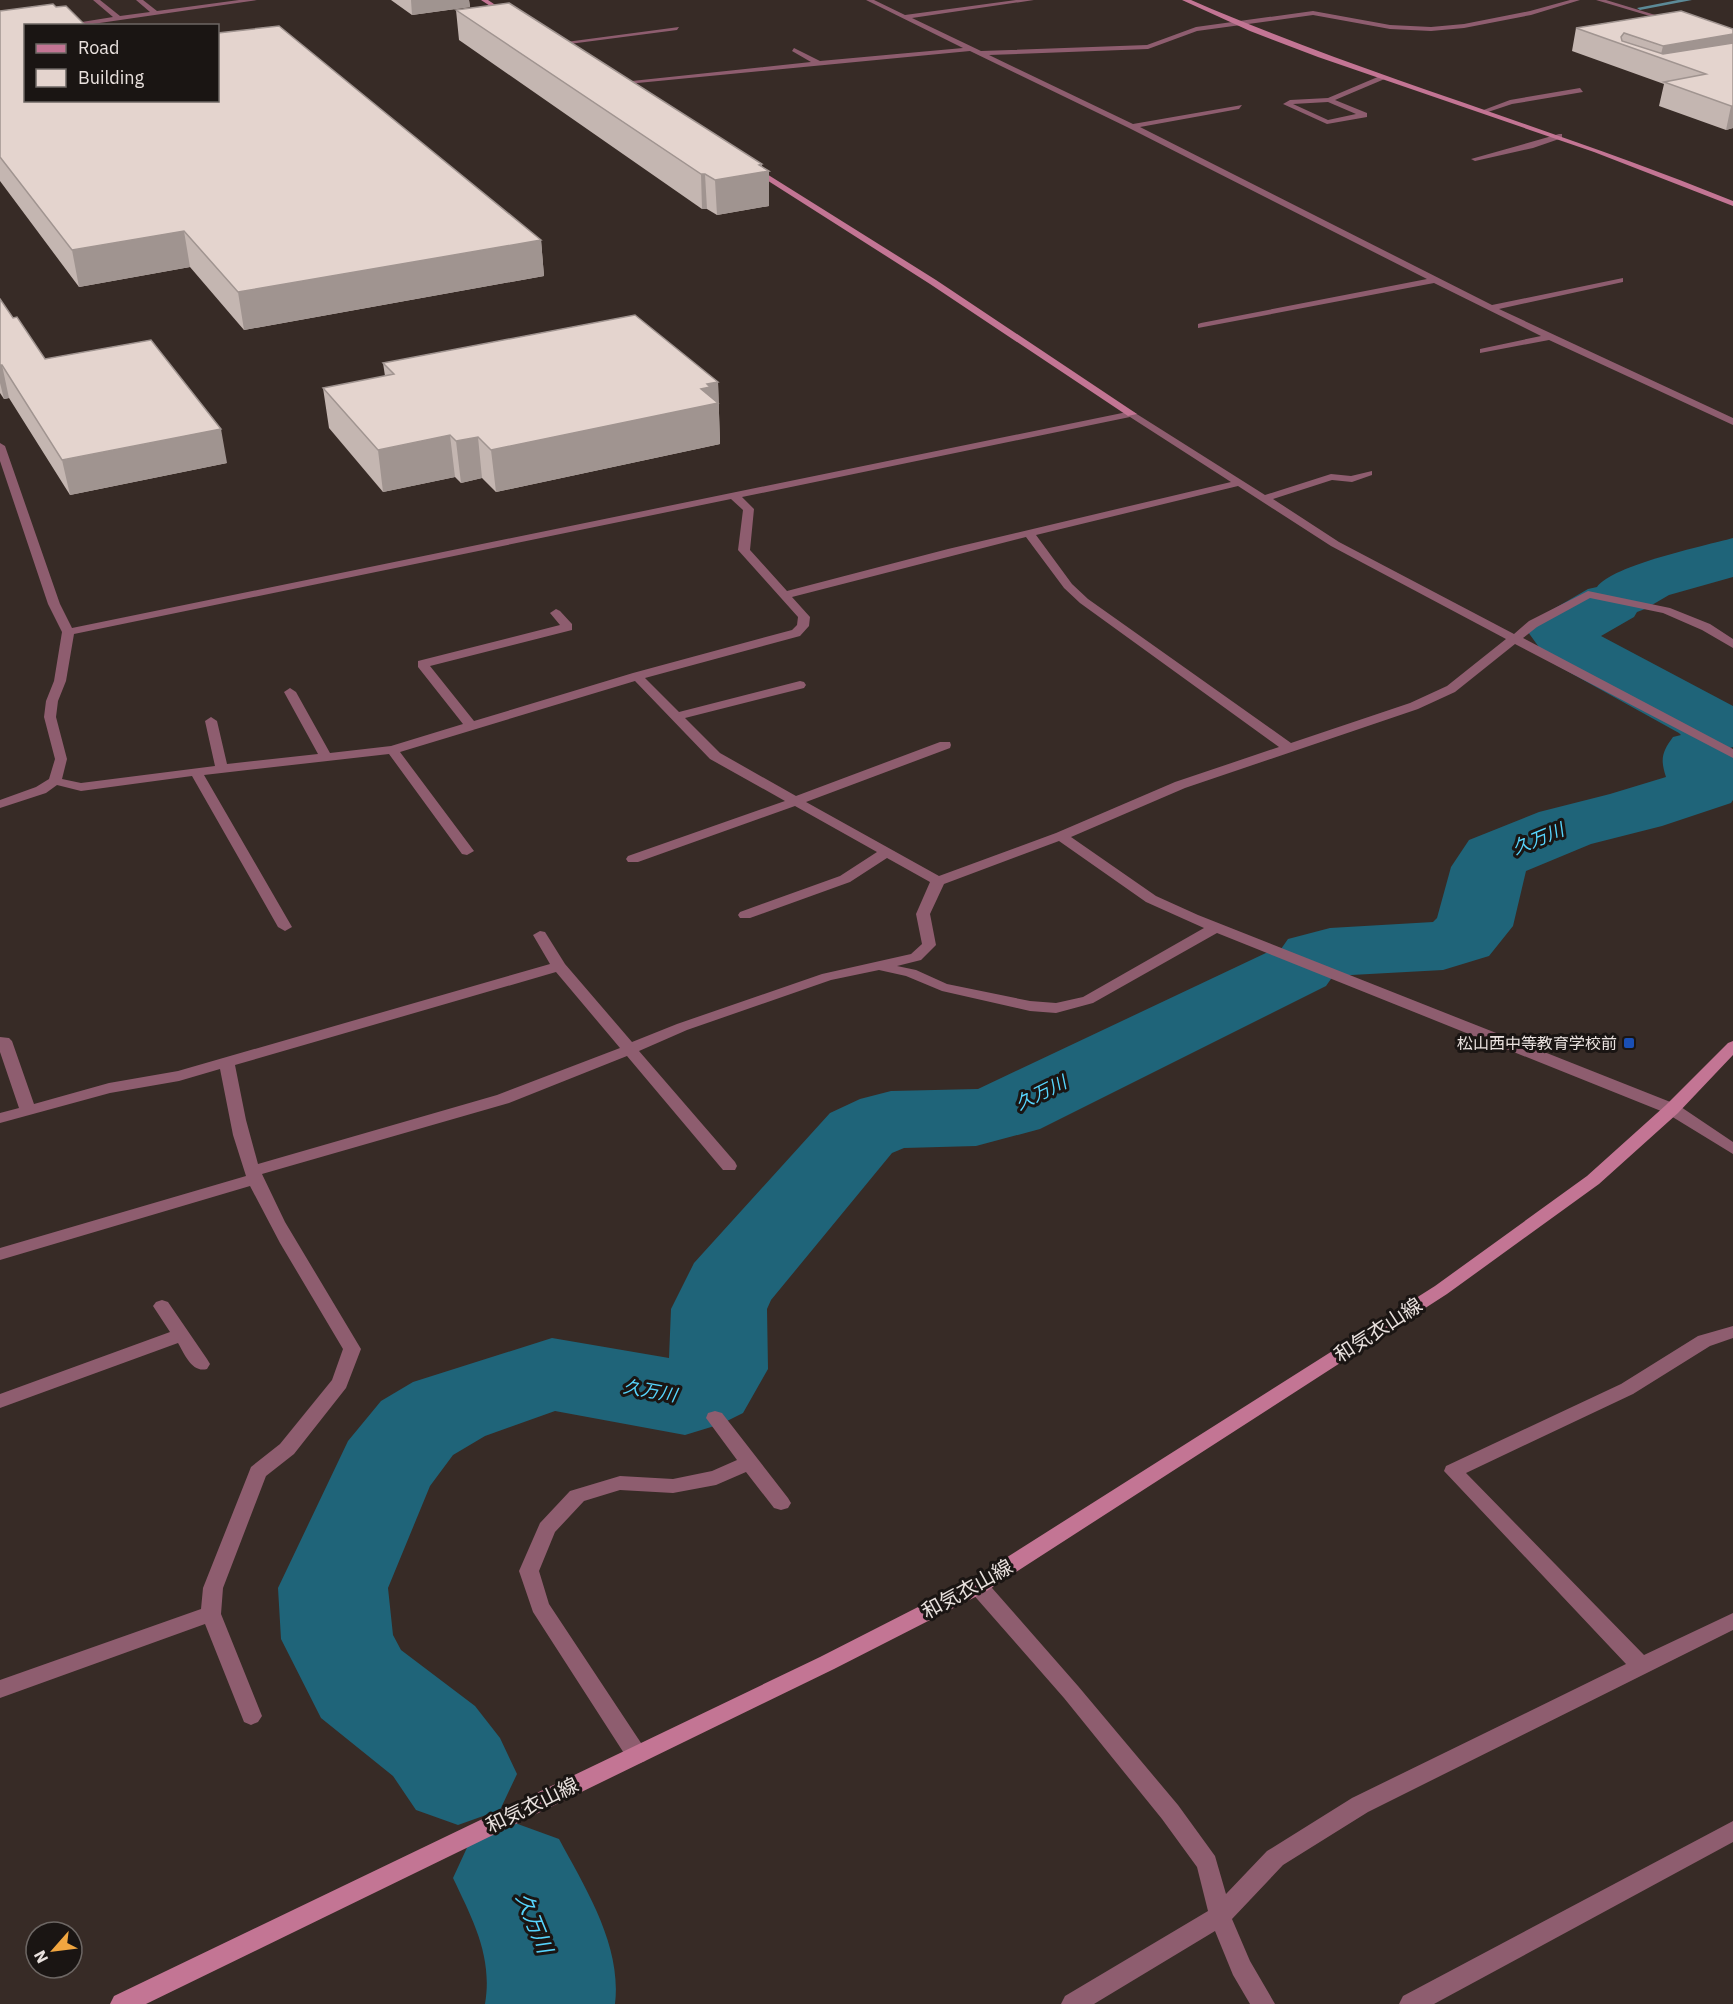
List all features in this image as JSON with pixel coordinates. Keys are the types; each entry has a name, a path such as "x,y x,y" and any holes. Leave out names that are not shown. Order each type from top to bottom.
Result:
{"street":[{"path":"96,0 118,18"},
{"path":"139,0 155,13"},
{"path":"74,24 254,0"},
{"path":"484,0 514,19"},
{"path":"869,0 1132,126 1491,308 1733,422"},
{"path":"903,17 1031,0"},
{"path":"1185,0 1235,23 1383,78 1559,136 1733,204"},
{"path":"979,53 1129,49 1148,46 1196,29 1313,14 1390,27 1449,28 1530,13 1577,0"},
{"path":"1599,0 1682,24"},
{"path":"554,44 677,28"},
{"path":"544,38 563,50"},
{"path":"617,83 970,49"},
{"path":"794,50 820,64"},
{"path":"608,78 627,89"},
{"path":"1329,100 1364,116 1327,122 1287,104 1329,100 1383,78"},
{"path":"1485,111 1510,102 1580,90"},
{"path":"1562,93 1578,99"},
{"path":"1132,126 1239,107"},
{"path":"1475,159 1530,147 1559,136"},
{"path":"738,158 1335,544 1733,754"},
{"path":"1202,326 1435,280"},
{"path":"1491,308 1620,280"},
{"path":"1483,351 1551,337"},
{"path":"68,632 1132,414"},
{"path":"0,446 54,604 68,632 60,681 52,701 50,717 61,759 55,781 41,790 0,804"},
{"path":"1263,499 1283,490 1331,477 1352,479 1368,473"},
{"path":"787,595 1029,533 1239,483"},
{"path":"55,781 81,787 393,750 637,676 796,633 803,626 804,617 787,595 744,550 749,509 735,497"},
{"path":"1029,533 1068,586 1084,601 1290,749"},
{"path":"0,1254 503,1099 569,1075 629,1048 827,977 916,957 929,945 923,914 938,881 1060,836 1180,785 1414,706 1450,689 1533,624 1588,594 1666,610 1706,627 1733,644"},
{"path":"471,726 422,664 568,627 556,613"},
{"path":"637,676 715,756 938,881"},
{"path":"676,716 800,685"},
{"path":"290,692 326,757"},
{"path":"211,721 222,769"},
{"path":"633,859 945,745"},
{"path":"393,750 467,851"},
{"path":"196,772 285,927"},
{"path":"1060,836 1151,899 1672,1109 1733,1149"},
{"path":"745,915 845,879 887,852"},
{"path":"881,966 911,974 942,987 1030,1006 1056,1008 1088,1000 1216,927"},
{"path":"540,935 559,966 729,1166"},
{"path":"0,1118 109,1088 179,1076 559,966"},
{"path":"4,1041 28,1110"},
{"name":"和気衣山線","path":"122,2004 827,1663 978,1586 1441,1290 1593,1180 1672,1109 1733,1046"},
{"path":"227,1062 244,1142 254,1175 281,1229 328,1304 352,1349 340,1383 287,1449 258,1472 213,1588 211,1614 251,1716"},
{"path":"162,1306 201,1364"},
{"path":"1641,1666 1453,1471 1627,1389 1704,1341 1733,1332"},
{"path":"0,1401 181,1335"},
{"path":"715,1418 781,1503"},
{"path":"637,1755 540,1606 529,1571 547,1528 577,1496 620,1483 673,1486 716,1479 749,1462"},
{"path":"978,1586 1071,1692 1170,1812 1207,1863 1220,1916 1241,1967 1263,2004"},
{"path":"0,1689 211,1614"},
{"path":"1073,2004 1220,1916 1275,1858 1360,1805 1733,1621"},
{"path":"1411,2004 1733,1831"}],"building":[{"path":"509,3 762,164 759,165 769,171 715,180 701,174 456,10"},
{"path":"53,4 56,7 66,6 84,24 24,24 24,102 219,102 219,33 279,26 541,240 238,292 184,231 72,250 0,157 0,11"},
{"path":"1681,11 1733,29 1733,34 1663,46 1624,33 1621,37 1622,41 1663,54 1733,43 1733,106 1664,82 1706,74 1576,28"},
{"path":"0,299 13,318 17,317 45,359 151,340 221,429 62,460 0,365"},
{"path":"635,315 718,382 707,384 710,387 701,389 718,403 491,450 478,437 456,441 450,435 378,450 323,388 394,374 383,363"}],"waterway":[{"path":"1640,8 1689,0"},
{"name":"久万川","path":"1623,596 1647,582 1733,557"},
{"name":"久万川","path":"1611,603 1561,632 1572,647 1713,723 1713,731"},
{"name":"久万川","path":"1316,956 1330,952 1443,946 1461,939 1474,926 1489,867 1496,856 1565,828 1636,810 1705,788 1697,762 1698,752"},
{"name":"久万川","path":"458,1774 434,1741 361,1684 337,1639 333,1588 385,1469 417,1428 449,1409 552,1374 685,1398 708,1387 718,1369 719,1309 728,1287 861,1133 891,1119 976,1118 1009,1109 1297,969"},
{"name":"久万川","path":"515,1878 537,1923 549,1955 552,1971 550,2004"}],"place":[{"name":"松山西中等教育学校前","path":"1629,1043"}]}
